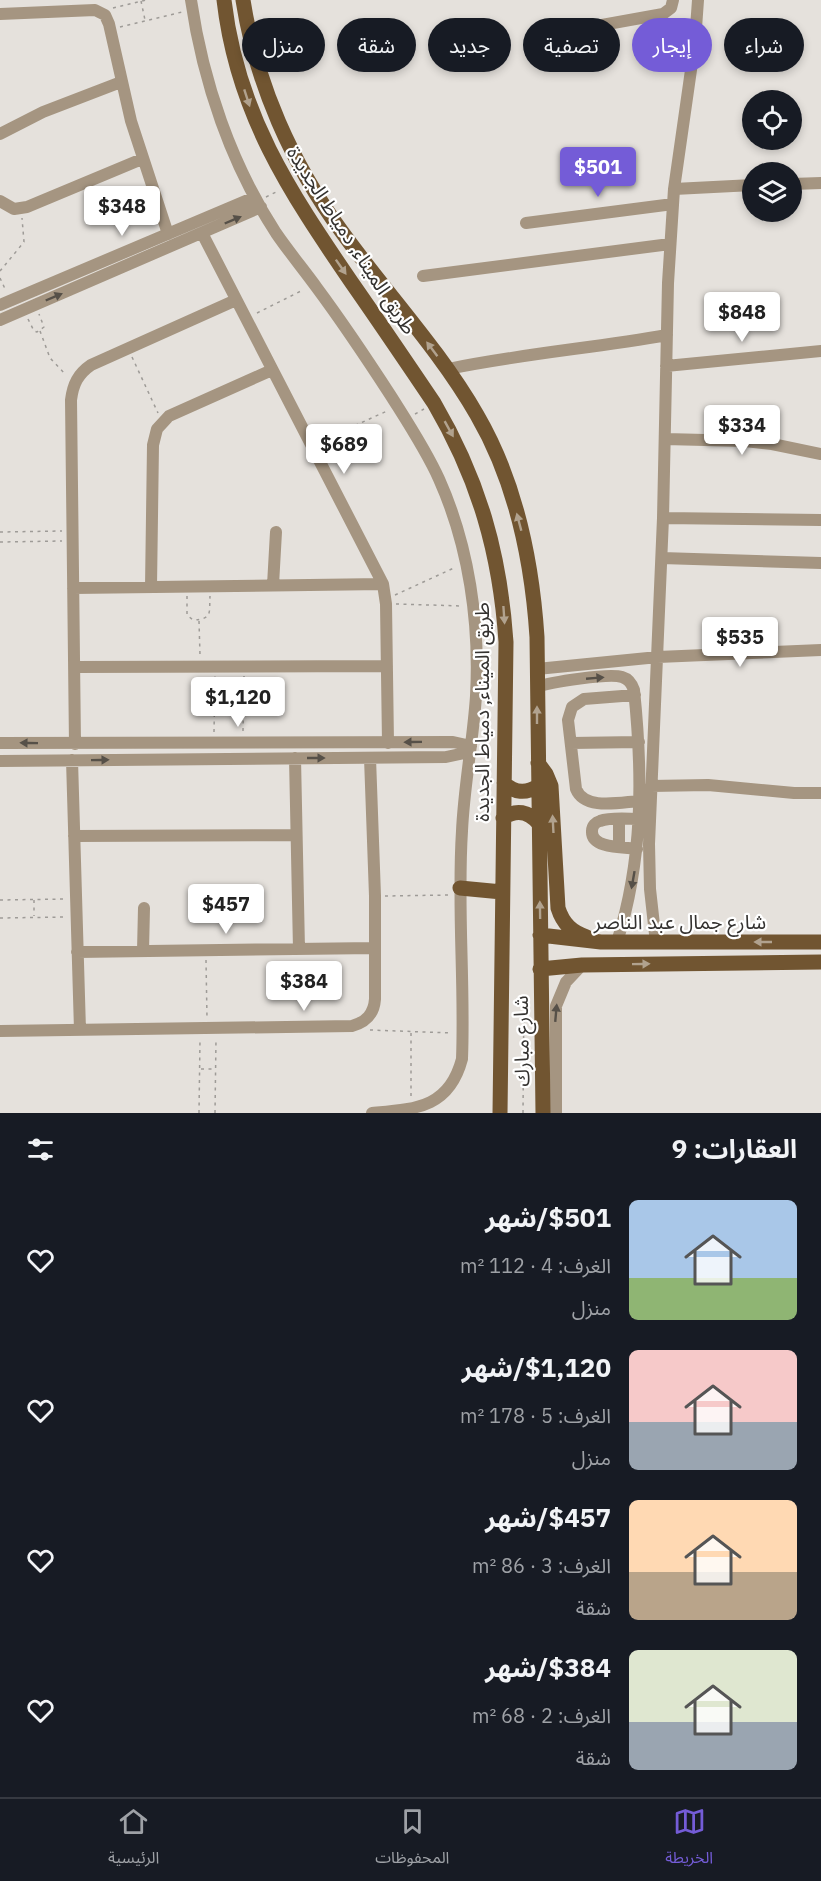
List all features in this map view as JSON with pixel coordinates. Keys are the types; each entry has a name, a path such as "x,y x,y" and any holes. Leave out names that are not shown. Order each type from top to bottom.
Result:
{"main road":[{"name":"طريق الميناء, دمياط الجديدة","path":"224,0 236,65 251,111 271,156 323,241 434,403 453,435 468,467 486,518 499,570 506,642 500,1105"},
{"name":"طريق الميناء, دمياط الجديدة","path":"243,0 260,73 291,150 341,232 448,369 478,416 509,486 535,599 540,969"},
{"path":"538,763 551,786 557,902 560,915 572,930 601,942"},
{"path":"504,783 517,791 528,791 538,786"},
{"path":"503,818 519,812 530,815 538,824"},
{"path":"460,891 502,892"},
{"name":"شارع جمال عبد الناصر","path":"540,935 601,942 821,942"},
{"path":"581,941 574,946 572,954 575,961 582,965"},
{"path":"540,969 582,965 821,962"},
{"name":"شارع مبارك","path":"540,969 549,1045 543,1113"},
{"path":"492,1113 500,1105"}],"street":[{"path":"620,22 663,14 671,8 673,0"},
{"path":"656,942 650,868 651,786 662,558 670,244 674,189 695,42 698,0"},
{"path":"192,5 203,59 223,127 258,202 293,257 315,285 407,419 440,480 455,520 466,562 473,607 477,663 462,831 460,891 462,1059 453,1083 435,1101 411,1110 372,1113"},
{"path":"0,14 90,10 100,12 107,19 142,159 168,234"},
{"path":"0,134 42,112 121,82"},
{"path":"0,201 8,207 21,209 142,159"},
{"path":"802,184 821,183"},
{"path":"674,189 742,186"},
{"path":"0,320 202,233 258,202"},
{"path":"5,302 168,234 258,202"},
{"path":"526,223 673,204"},
{"path":"202,233 383,584 386,602 388,742"},
{"path":"423,276 670,244"},
{"path":"75,744 71,400 74,383 91,365 236,300"},
{"path":"448,369 494,360 667,335"},
{"path":"666,366 821,351"},
{"path":"151,587 153,445 157,429 169,416 272,370"},
{"path":"665,439 745,441 821,454"},
{"path":"663,518 821,520"},
{"path":"273,585 276,532"},
{"path":"662,558 821,563"},
{"path":"73,588 383,584"},
{"path":"537,669 658,657 821,650"},
{"path":"74,667 387,666"},
{"path":"537,687 559,681 618,676 630,682 635,695 640,801 637,849 630,896 617,942"},
{"path":"635,695 584,699 576,703 568,715 576,789 583,800 591,802 640,801"},
{"path":"0,743 453,742 471,746"},
{"path":"571,743 639,742"},
{"path":"0,761 453,756 471,746"},
{"path":"295,758 299,949"},
{"path":"0,1031 352,1026 362,1022 372,1012 374,1006 375,896 370,758"},
{"path":"72,760 80,1030"},
{"path":"651,786 708,784 794,793 821,793"},
{"path":"637,849 600,844 594,839 592,831 598,822 639,819"},
{"path":"619,820 619,847"},
{"path":"74,836 296,836"},
{"path":"143,951 144,908"},
{"path":"77,952 375,948"},
{"path":"556,1113 549,1045 558,997 566,982 582,965"}],"path":[{"path":"100,12 146,0"},
{"path":"141,1 145,21"},
{"path":"110,30 192,5"},
{"path":"258,202 288,185"},
{"path":"0,271 24,242 21,209"},
{"path":"0,278 5,302"},
{"path":"245,319 315,285"},
{"path":"23,310 34,331 40,331 44,325 35,305"},
{"path":"40,331 50,358 74,383"},
{"path":"128,349 162,422"},
{"path":"407,419 434,403"},
{"path":"312,446 397,406"},
{"path":"0,532 72,536"},
{"path":"0,542 72,536"},
{"path":"386,602 466,562"},
{"path":"187,586 187,615 193,620 204,620 209,613 210,586"},
{"path":"386,602 473,607"},
{"path":"199,620 200,666"},
{"path":"214,743 215,666"},
{"path":"243,743 244,666"},
{"path":"215,707 244,707"},
{"path":"375,896 460,891"},
{"path":"34,899 34,918"},
{"path":"0,900 76,899"},
{"path":"0,918 76,917"},
{"path":"206,950 208,1028 216,1069 215,1113"},
{"path":"523,1113 524,993"},
{"path":"362,1022 367,1029 374,1031 462,1033"},
{"path":"199,1113 200,1069 208,1028"},
{"path":"411,1032 411,1110"},
{"path":"200,1069 216,1069"}]}
